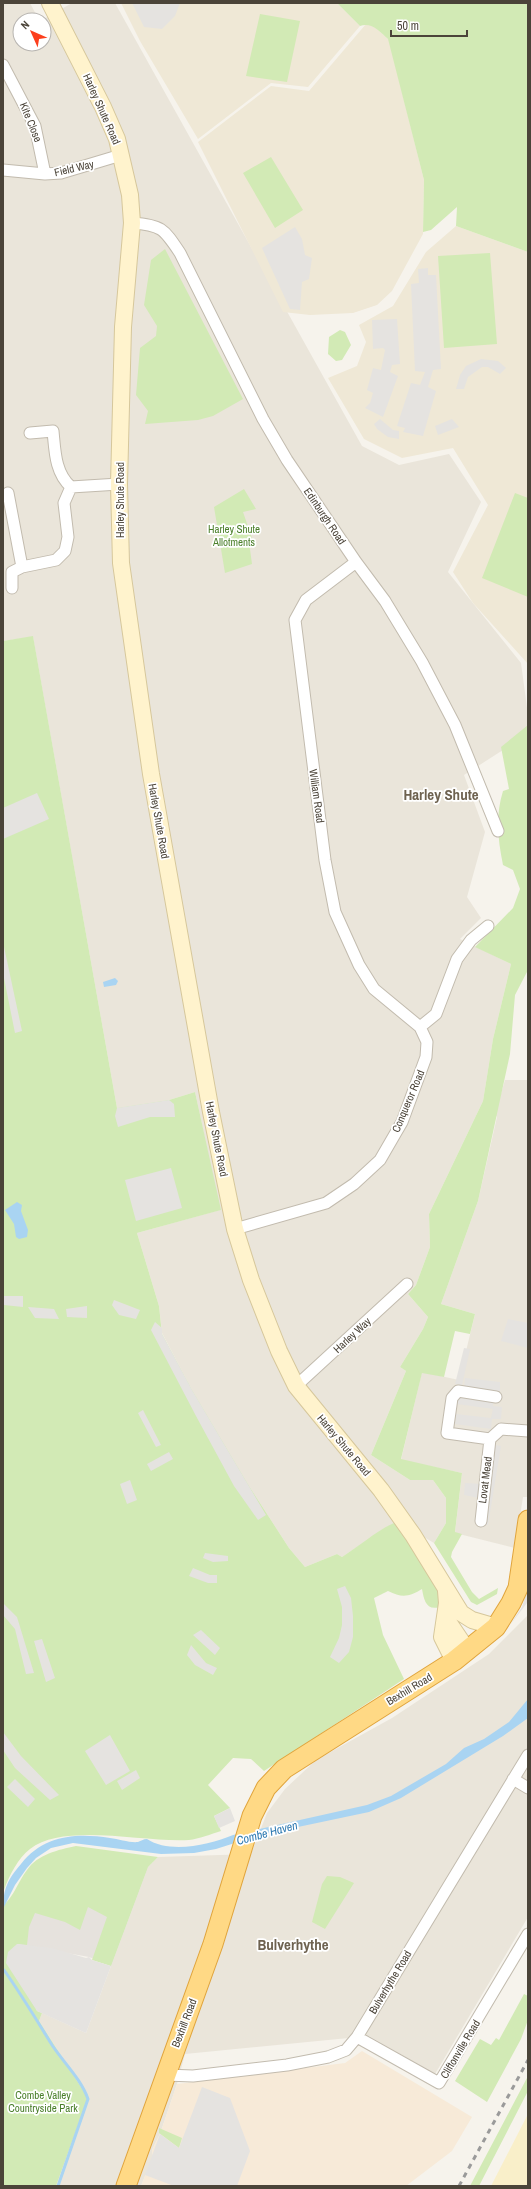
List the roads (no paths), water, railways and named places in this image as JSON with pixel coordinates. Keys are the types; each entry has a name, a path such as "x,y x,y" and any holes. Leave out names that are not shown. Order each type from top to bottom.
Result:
{"highway":[{"name":"Bexhill Road","path":"126,2186 213,1944 252,1816 266,1788 284,1769 461,1656 496,1627 512,1603 518,1588 528,1520"}],"main road":[{"name":"Harley Shute Road","path":"50,3 103,107 117,139 130,195 132,224 123,327 118,484 121,563 151,774 211,1112 235,1230 251,1280 279,1351 296,1386 382,1490 413,1535 446,1591 461,1613 467,1618 496,1627"},
{"name":"Harley Shute Road","path":"446,1591 446,1617 442,1638 461,1656"}],"street":[{"name":"Kite Close","path":"5,72 35,126 45,174"},
{"name":"Field Way","path":"3,170 45,174 87,166 121,155"},
{"name":"Edinburgh Road","path":"132,224 160,228 168,236 180,253 267,425 287,460 356,562 385,601 422,662 455,725 498,831"},
{"path":"30,433 53,431 55,454 60,475 71,487"},
{"path":"71,487 118,484"},
{"path":"12,588 12,572 22,567 56,560 66,551 68,537 64,503 71,487"},
{"path":"8,493 22,567"},
{"name":"William Road","path":"356,562 306,600 295,620 326,860 335,912 359,965 374,989 420,1027"},
{"path":"420,1027 436,1014 457,959 471,940 488,926"},
{"name":"Conqueror Road","path":"235,1230 326,1203 354,1184 380,1160 402,1122 426,1057 427,1042 420,1027"},
{"name":"Harley Way","path":"296,1386 408,1284"},
{"path":"496,1397 458,1391 452,1398 447,1433 490,1439 501,1429 528,1431"},
{"name":"Lovat Mead","path":"481,1521 490,1439"},
{"name":"Bulverhythe Road","path":"165,2075 193,2076 288,2065 334,2056 346,2050 357,2037 528,1755"},
{"path":"513,1779 528,1788"},
{"name":"Cliftonville Road","path":"357,2037 440,2083 528,1934"}],"water":[{"path":"115,978 118,981 116,985 104,987 103,982"},
{"path":"17,1202 22,1205 21,1211 28,1230 27,1237 19,1239 16,1237 14,1224 5,1210"},
{"name":"Combe Haven","path":"528,1699 528,1718 503,1736 401,1798 369,1812 260,1835 216,1849 194,1853 161,1854 73,1843 51,1848 36,1858 27,1868 15,1885 3,1909 5,1890 13,1875 30,1854 50,1842 73,1836 97,1836 135,1842 147,1839 156,1844 178,1847 201,1845 233,1835 367,1805 391,1796 446,1764 464,1748 484,1739 509,1722"}],"waterway":[{"path":"4,1970 52,2045 77,2078 88,2099 58,2186"}],"railway":[{"path":"459,2186 528,2060"}],"district":[{"name":"Harley Shute","path":"441,794"},
{"name":"Bulverhythe","path":"293,1944"}],"park label":[{"name":"Harley Shute Allotments","path":"234,535"},
{"name":"Combe Valley Countryside Park","path":"43,2101"}]}
